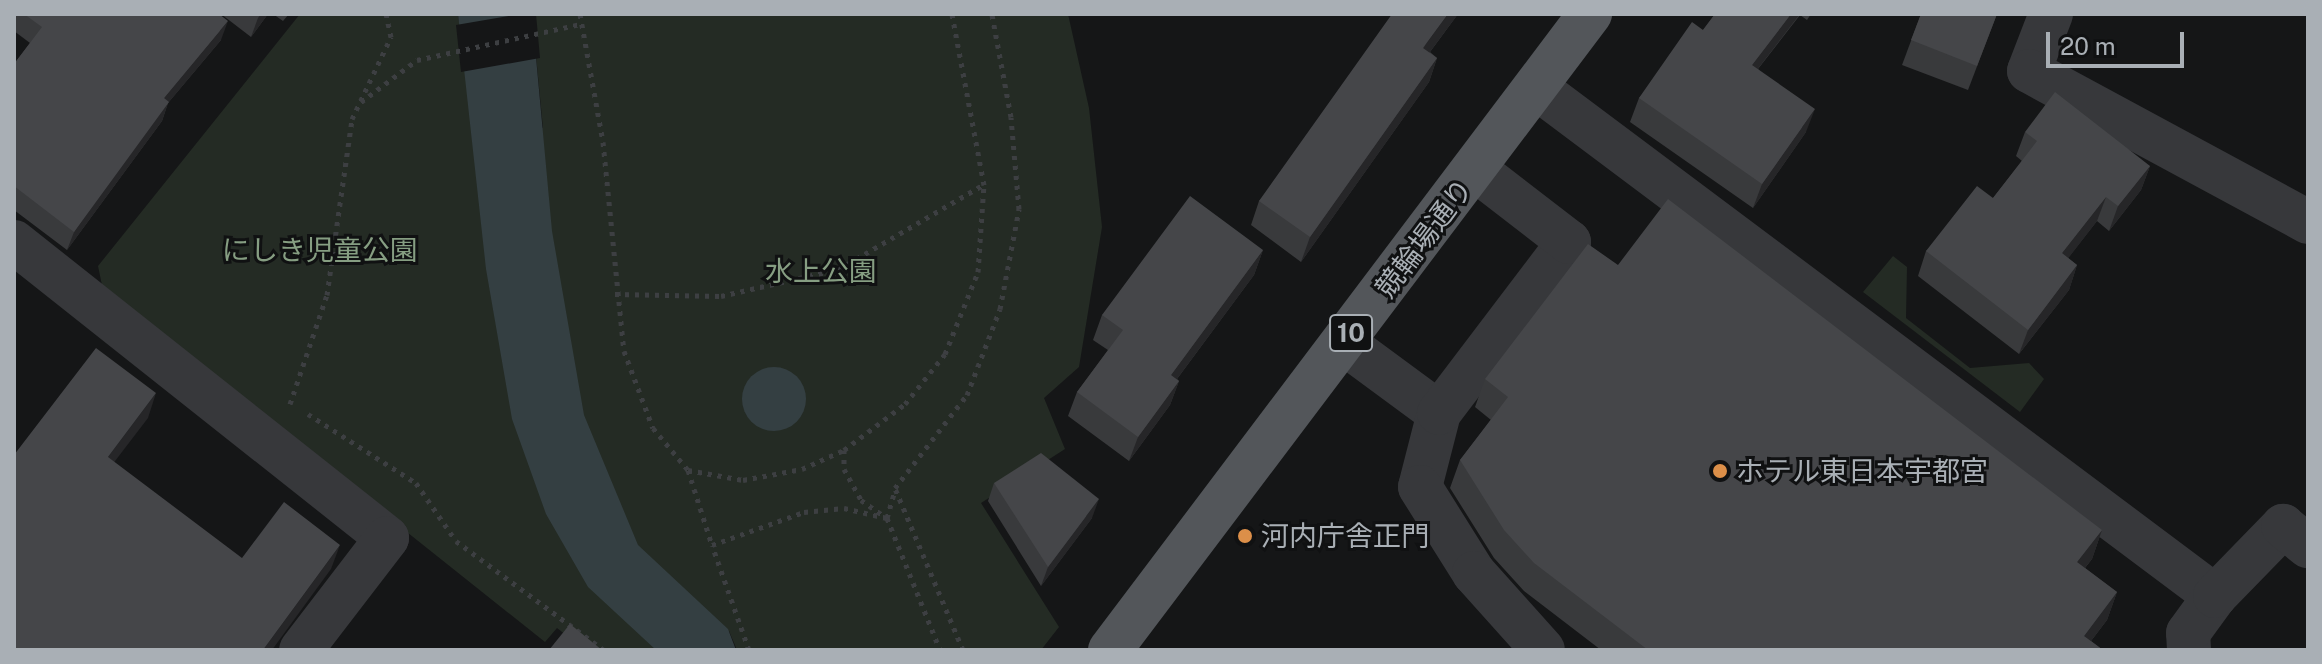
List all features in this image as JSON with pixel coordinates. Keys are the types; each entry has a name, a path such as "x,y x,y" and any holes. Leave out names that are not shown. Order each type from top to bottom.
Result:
{"main road":[{"name":"競輪場通り","path":"1110,650 1538,89 1590,14"}],"street":[{"path":"2051,14 2029,71 2308,222"},
{"path":"1538,89 2215,596"},
{"path":"1476,170 1569,242 1439,413 1420,487 1474,573 1543,650"},
{"path":"14,242 387,538 301,650"},
{"path":"1344,343 1439,413"},
{"path":"2189,650 2188,633 2215,596 2283,526 2308,546"}],"path":[{"path":"289,407 327,295 352,119 391,37 386,14"},
{"path":"580,14 603,142 615,293 624,351 653,428 688,470 749,650"},
{"path":"688,470 743,480 802,469 844,450 905,404 945,354 978,272 984,185 952,14"},
{"path":"887,518 895,488 967,395 1000,309 1019,209 1011,117 992,14"},
{"path":"360,103 417,60 581,24"},
{"path":"615,293 721,296 839,269 984,185"},
{"path":"844,450 844,469 861,500 887,518 940,650"},
{"path":"895,488 963,650"},
{"path":"712,545 804,512 844,508 887,518"}],"green space":[{"name":"水上公園","path":"300,14 458,14 467,86 543,128 532,14 1068,14 1089,108 1102,227 1079,367 1044,398 1065,449 981,503 1059,627 1041,650 737,650 729,631 729,650 585,650 557,628 545,642 103,290 98,266"},
{"path":"1893,256 1907,267 1906,318 1970,368 2029,363 2044,379 2020,412 1863,292"}],"shaded area":[{"path":"458,14 532,14 552,231 584,415 638,545 728,629 736,650 656,650 588,587 546,514 512,419 486,269"},
{"path":"774,367 786,369 797,376 804,387 804,411 797,422 786,429 774,431 762,429 751,422 744,411 742,399 744,387 751,376 762,369"}],"pier":[{"path":"536,14 540,58 461,72 456,25"}],"building":[{"path":"24,14 219,14 228,21 164,98 169,102 74,232 14,186 14,64 42,27"},
{"path":"1392,14 1448,14 1423,48 1437,58 1310,237 1259,201"},
{"path":"1715,14 1791,14 1752,65 1815,109 1762,184 1639,98 1692,22 1703,30"},
{"path":"1921,14 1997,14 1977,66 1911,40"},
{"path":"2055,92 2150,166 2118,206 2106,197 2062,253 2077,265 2028,330 1926,251 1977,186 1993,198 2037,141 2025,132"},
{"path":"1190,196 1263,250 1171,375 1179,381 1138,437 1077,392 1123,330 1102,315"},
{"name":"ホテル東日本宇都宮","path":"1668,199 2102,530 2077,562 2117,592 2084,636 2103,650 1648,650 1534,563 1504,530 1460,460 1508,397 1485,379 1588,244 1618,265"},
{"path":"96,348 156,393 108,457 242,558 284,502 340,545 263,650 14,650 14,455"},
{"path":"1041,453 1099,499 1048,567 994,483"},
{"path":"570,624 602,650 549,650"}],"place":[{"name":"ホテル東日本宇都宮","path":"1720,471"},
{"name":"河内庁舎正門","path":"1245,536"}],"park label":[{"name":"にしき児童公園","path":"320,250"}]}
